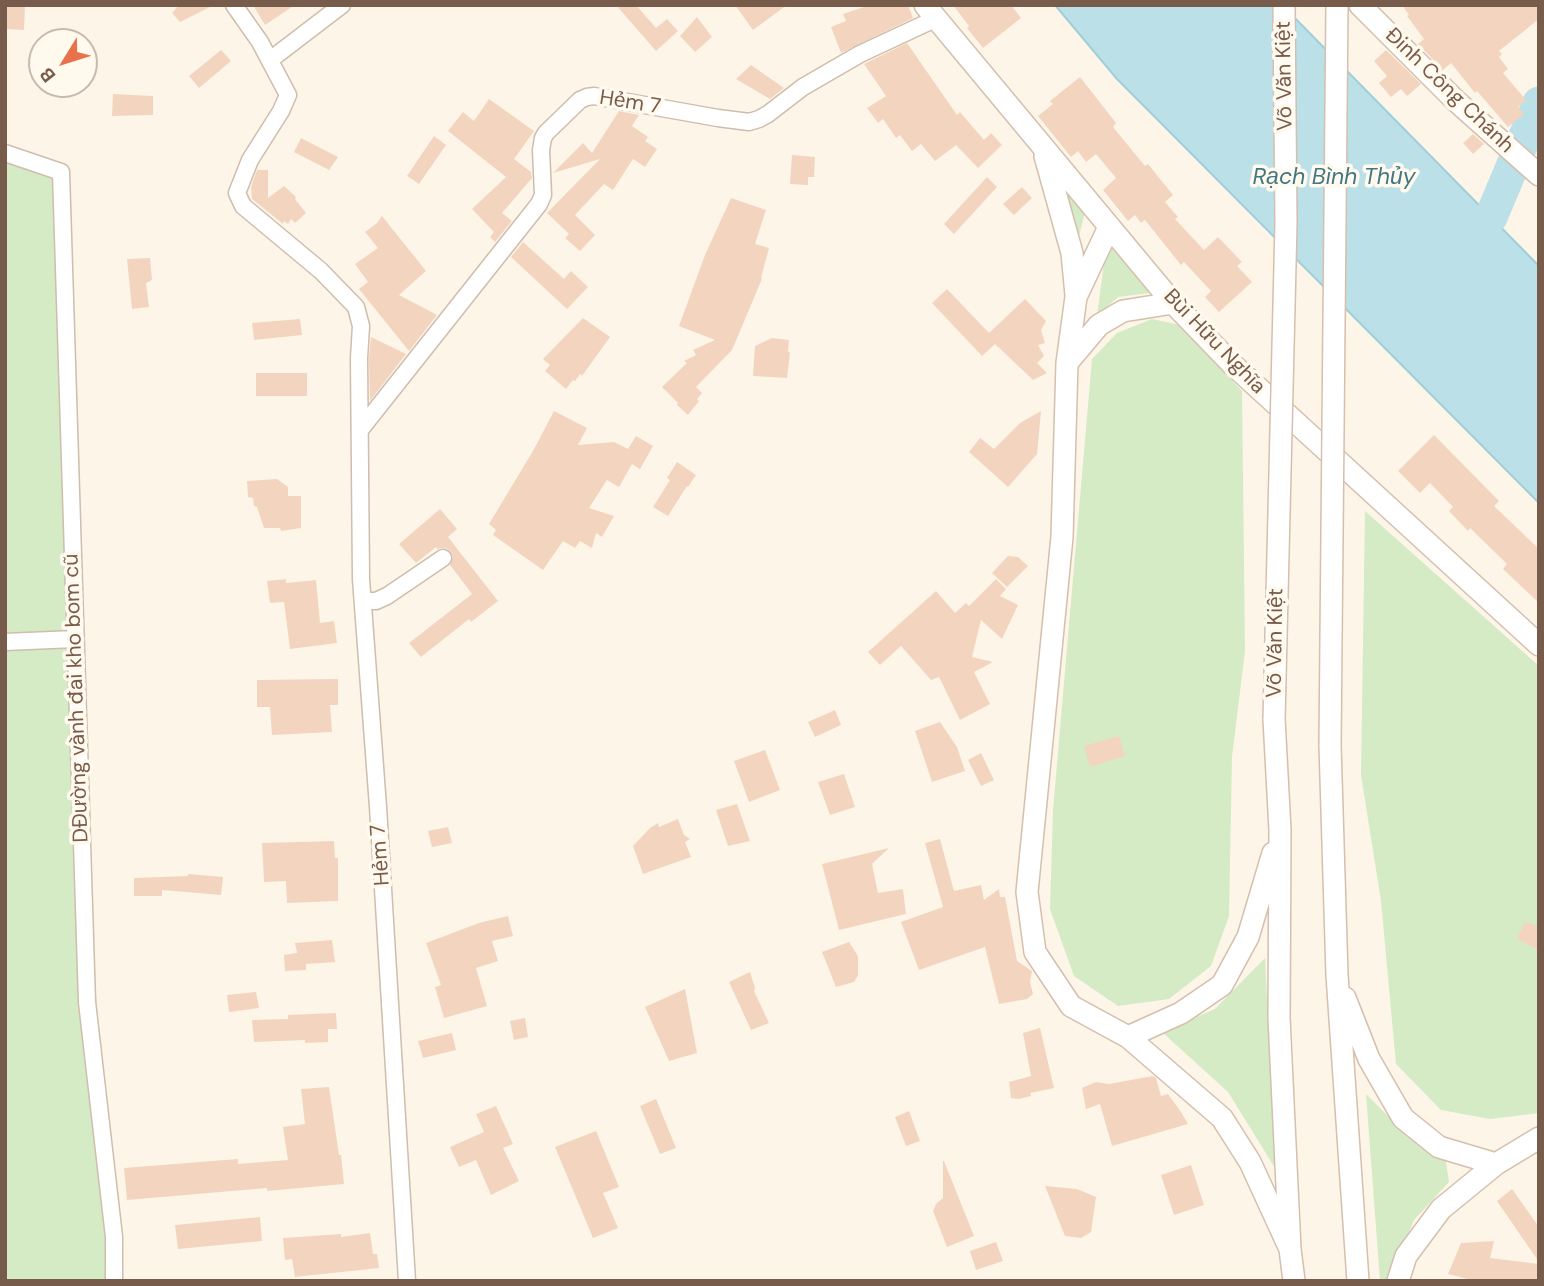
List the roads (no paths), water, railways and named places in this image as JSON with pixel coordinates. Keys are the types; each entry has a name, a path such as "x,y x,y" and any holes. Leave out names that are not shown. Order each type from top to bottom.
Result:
{"main road":[{"name":"Võ Văn Kiệt","path":"1284,5 1286,223 1274,719 1280,830 1279,1018 1290,1249 1294,1281"},
{"path":"1336,5 1330,745 1337,975 1358,1281"},
{"name":"Đinh Công Chánh","path":"1360,5 1456,101 1539,175"},
{"name":"Bùi Hữu Nghĩa","path":"930,12 1173,303 1231,363 1539,645"},
{"path":"1041,144 1072,254 1076,298 1068,363 1062,537 1027,892 1035,952 1071,1006 1128,1037 1222,1118 1250,1162 1290,1249"},
{"path":"1076,298 1109,227"},
{"path":"1068,363 1099,325 1123,311 1173,303"},
{"path":"1128,1037 1181,1013 1222,985 1248,937 1280,830"},
{"path":"1337,975 1369,1059 1403,1118 1439,1147 1496,1164"},
{"path":"1398,1281 1406,1256 1441,1209 1496,1164 1539,1138"}],"street":[{"name":"Hẻm 7","path":"234,5 260,41 288,95 250,160 237,193 243,206 321,271 356,307 361,326 361,579 407,1281"},
{"path":"270,60 342,5"},
{"name":"Hẻm 7","path":"360,430 539,204 542,195 543,138 580,100 594,96 749,122 768,114 803,87 930,12"},
{"name":"DĐường vành đai kho bom cũ","path":"5,153 61,172 87,1002 114,1237 114,1281"},
{"path":"67,357 87,1002"},
{"path":"363,601 376,601 387,596 443,558"},
{"path":"5,642 75,639"}],"water":[{"name":"Rạch Bình Thủy","path":"1055,5 1282,5 1539,266 1539,503 1117,79"}],"waterway":[{"path":"1491,217 1539,103"}]}
